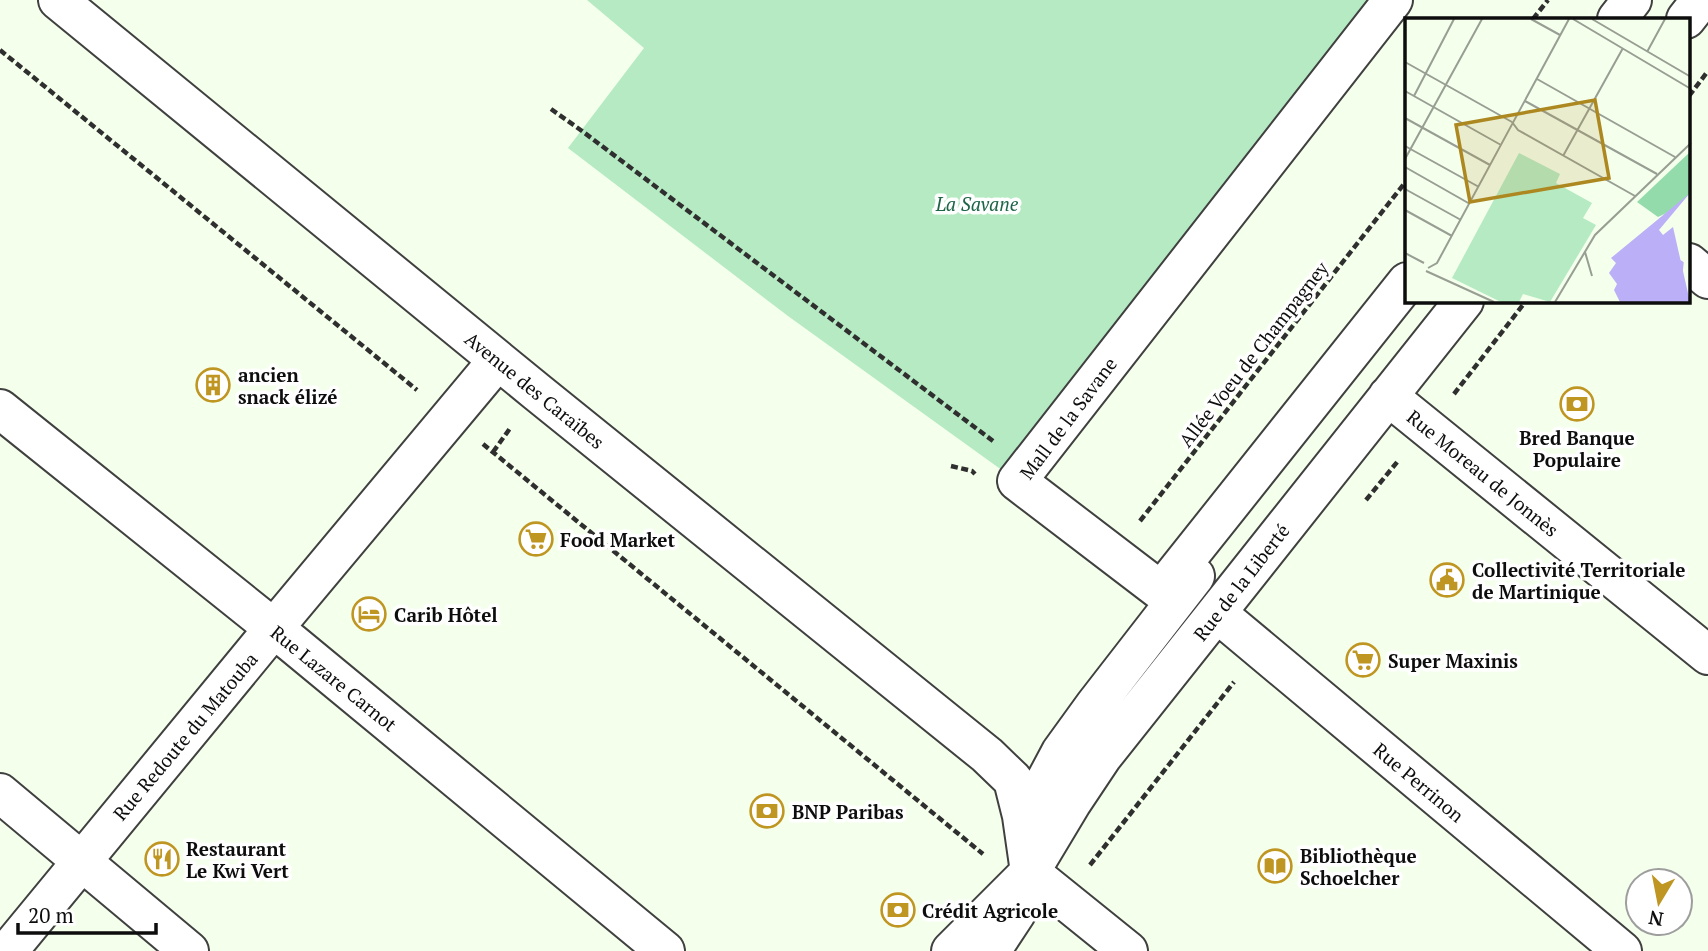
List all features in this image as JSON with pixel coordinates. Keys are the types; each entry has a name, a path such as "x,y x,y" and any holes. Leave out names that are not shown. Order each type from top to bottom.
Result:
{"street":[{"name":"Avenue des Caraïbes","path":"58,0 498,360 988,755 1045,788"},
{"name":"Mall de la Savane","path":"1393,0 1017,481 1161,591 1405,285"},
{"path":"1618,18 1632,0"},
{"path":"1639,18 1653,0"},
{"path":"1687,18 1701,0"},
{"path":"1690,264 1708,279"},
{"path":"991,951 1016,913 1030,872 1022,816 1045,788 1061,752 1184,590 1413,303"},
{"name":"Rue de la Liberté","path":"1045,788 1102,757 1462,303"},
{"name":"Rue Redoute du Matouba","path":"8,951 498,360"},
{"name":"Rue Moreau de Jonnès","path":"1388,396 1708,655"},
{"name":"Rue Lazare Carnot","path":"0,409 274,628 665,951"},
{"name":"Rue Perrinon","path":"1217,613 1622,951"},
{"name":"Rue de la Liberté","path":"1030,872 1072,802 1045,788"},
{"path":"0,793 189,951"},
{"path":"951,951 1030,872"},
{"path":"1030,872 1128,951"}],"path":[{"path":"1534,18 1548,0"},
{"path":"0,50 987,858"},
{"path":"1690,95 1708,71"},
{"path":"551,110 996,443"},
{"name":"Allée Voeu de Champagney","path":"1138,523 1405,183"},
{"path":"1451,397 1524,303"},
{"path":"493,452 514,422"},
{"path":"1365,501 1400,458"},
{"path":"1084,873 1236,679"}],"green space":[{"name":"La Savane","path":"587,0 1393,0 1017,481 788,316 568,148 644,48"}],"place":[{"name":"ancien snack élizé","path":"213,385"},
{"name":"Bred Banque Populaire","path":"1577,404"},
{"name":"Food Market","path":"536,539"},
{"name":"Collectivité Territoriale de Martinique","path":"1447,580"},
{"name":"Carib Hôtel","path":"369,614"},
{"name":"Super Maxinis","path":"1363,660"},
{"name":"BNP Paribas","path":"767,811"},
{"name":"Restaurant Le Kwi Vert","path":"162,859"},
{"name":"Bibliothèque Schoelcher","path":"1275,866"},
{"name":"Crédit Agricole","path":"898,910"}]}
